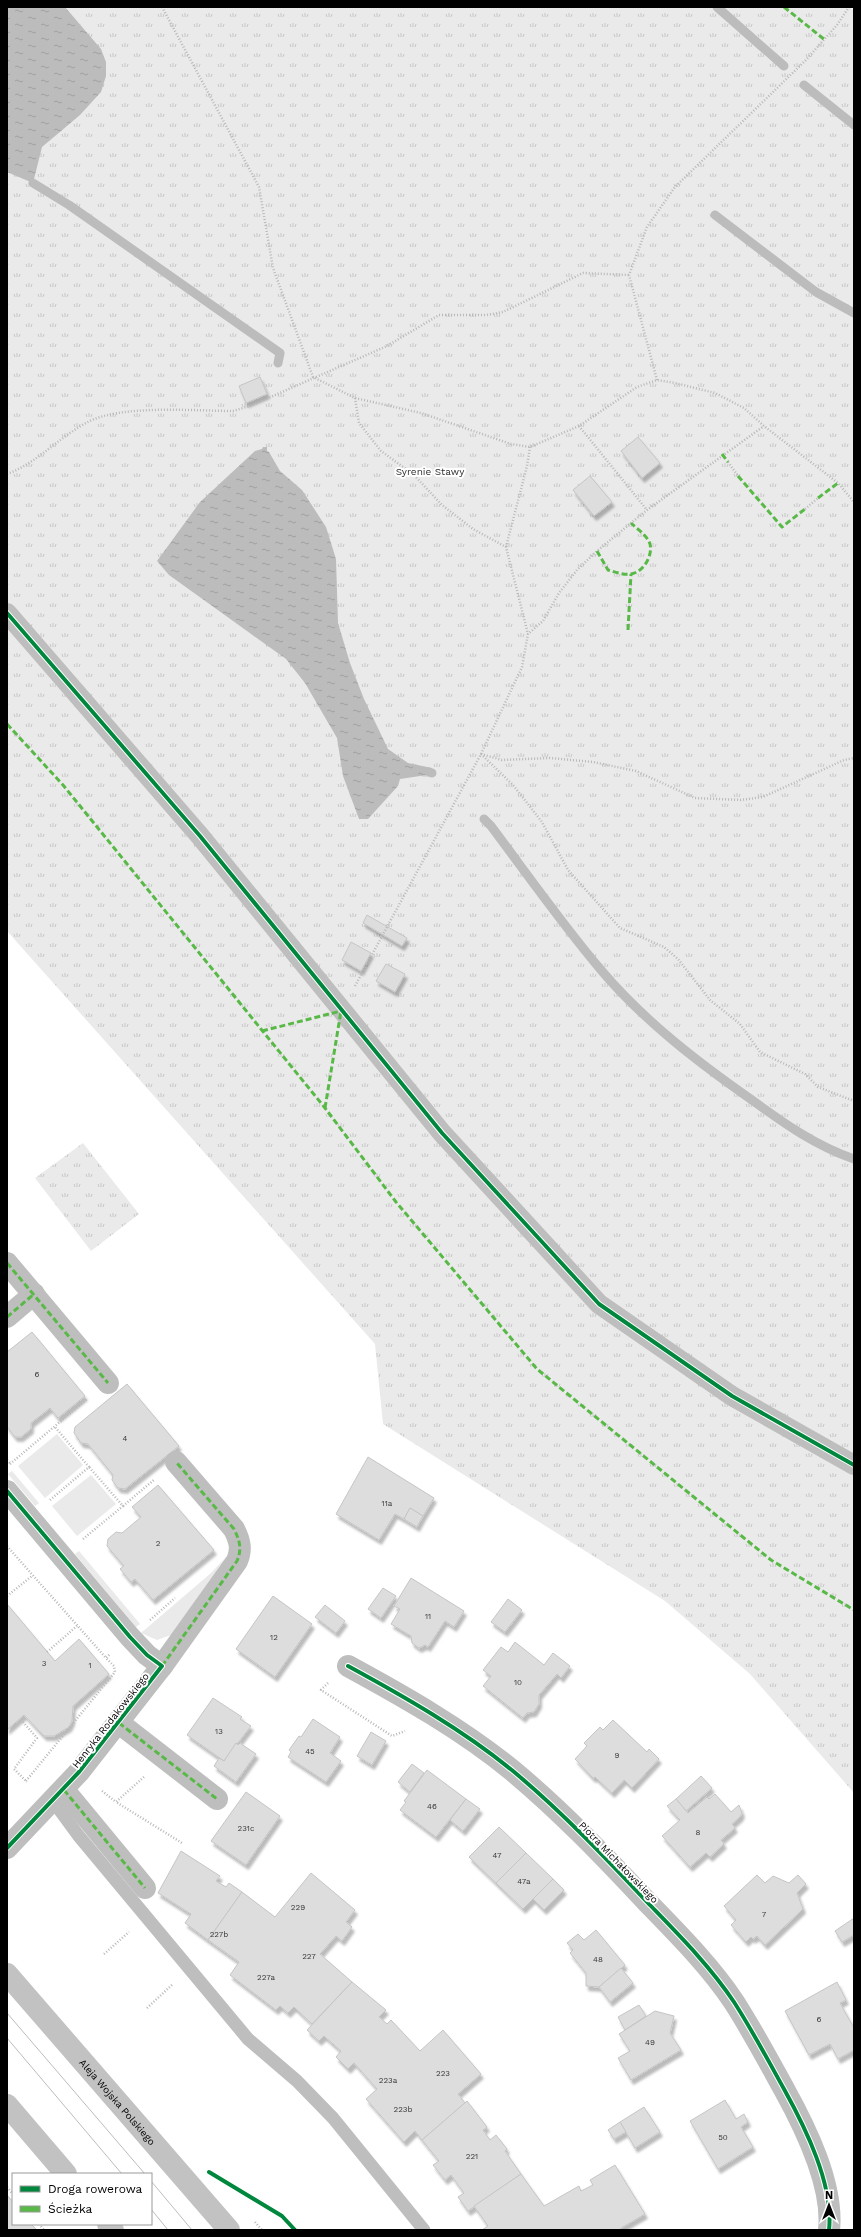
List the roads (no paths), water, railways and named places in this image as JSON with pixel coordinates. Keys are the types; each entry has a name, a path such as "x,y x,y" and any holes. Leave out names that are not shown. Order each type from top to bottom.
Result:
{"main road":[{"name":"Aleja Wojska Polskiego","path":"7,1974 229,2230"},
{"path":"7,2105 65,2173"}],"street":[{"path":"7,613 200,836 341,1011 442,1133 599,1304 732,1396 854,1466"},
{"path":"7,1263 108,1383"},
{"path":"7,1318 34,1294"},
{"name":"Henryka Rodakowskiego","path":"7,1848 55,1799 119,1723 238,1561 241,1553 240,1541 234,1529 176,1462"},
{"path":"7,1491 130,1637 147,1655 162,1666"},
{"name":"Piotra Michałowskiego","path":"348,1666 406,1698 457,1731 512,1770 560,1813 634,1888 706,1967 733,2001 802,2122 825,2188 828,2206 829,2230"},
{"path":"119,1723 217,1799"},
{"path":"55,1799 144,1888"}],"lane":[{"path":"55,1799 67,1821 248,2039 297,2081 332,2118 424,2230"}],"water":[{"path":"7,7 65,7 101,49 106,62 106,76 101,92 80,115 42,147 33,183 7,172"},
{"path":"263,447 267,447 267,451 280,471 302,490 326,527 336,559 338,623 350,663 364,699 388,749 408,763 432,768 427,775 400,779 398,786 368,819 359,819 343,776 337,738 305,683 286,659 169,575 157,561 200,502 255,451 262,449"}],"waterway":[{"path":"717,7 784,66"},
{"path":"804,85 854,125"},
{"path":"33,183 69,205 280,353 278,363"},
{"path":"715,215 816,292 854,313"},
{"path":"484,819 491,826 587,953 635,1007 692,1056 764,1109 814,1141 854,1159"}],"tram line":[{"path":"7,2013 144,2173"},
{"path":"7,2038 121,2173"},
{"path":"152,2182 192,2230"},
{"path":"152,2210 168,2230"}],"park label":[{"name":"Syrenie Stawy","path":"430,471"}]}
